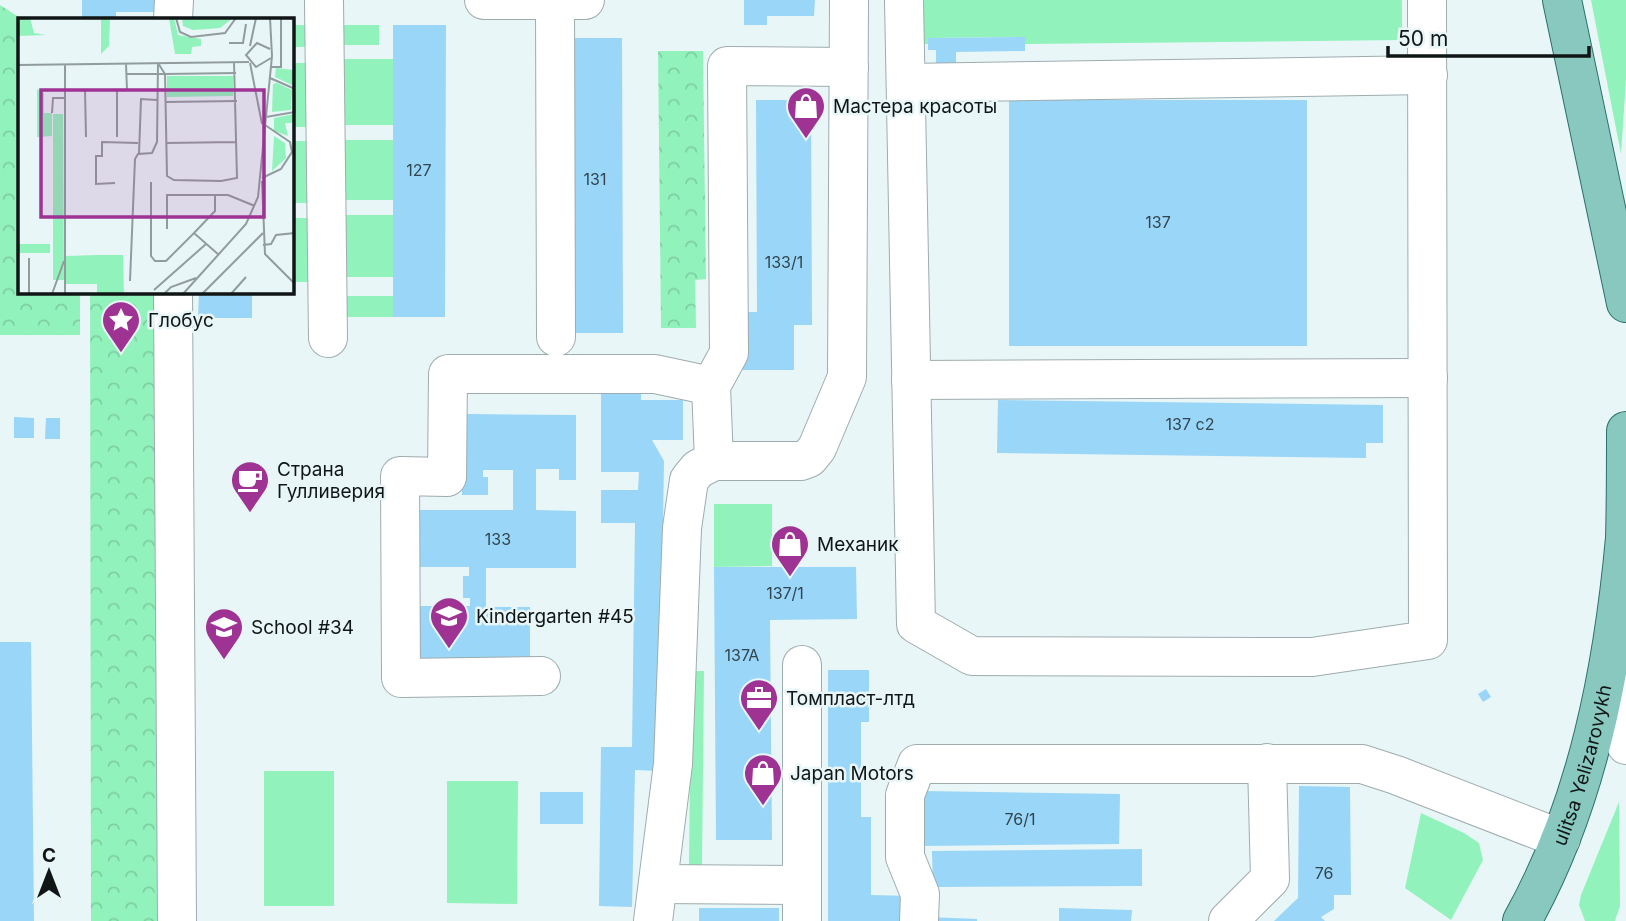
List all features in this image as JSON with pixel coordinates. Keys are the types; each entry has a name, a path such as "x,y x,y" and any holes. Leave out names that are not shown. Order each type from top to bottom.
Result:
{"main road":[{"path":"1562,0 1626,303"},
{"name":"ulitsa Yelizarovykh","path":"1522,921 1541,887 1561,839 1583,774 1616,642 1625,536 1626,431"}],"street":[{"path":"173,18 174,0"},
{"path":"324,0 328,338"},
{"path":"484,0 584,0"},
{"path":"653,921 673,764 685,498 689,480 698,469 714,461 801,461 809,458 817,449 847,377 849,10 904,10 916,624 972,656 1312,657 1428,640 1427,0"},
{"path":"555,1 556,337"},
{"path":"714,461 711,386 729,353 727,66 849,67"},
{"path":"905,83 1428,75"},
{"path":"173,294 177,921"},
{"path":"541,676 401,678 400,476 447,477 448,374 655,374 711,386"},
{"path":"911,380 1428,378"},
{"path":"1616,642 1626,745"},
{"path":"658,884 802,903 802,666"},
{"path":"1228,921 1270,879 1266,763"},
{"path":"919,921 920,894 905,857 905,796 917,764 1362,764 1561,839"}],"green space":[{"path":"917,0 1402,0 1402,40 1025,44 1024,37 928,38 928,44 917,44"},
{"path":"1591,0 1626,0 1626,79 1621,154"},
{"path":"0,5 20,18 18,18 18,294 80,294 80,335 0,335"},
{"path":"294,25 313,25 313,47 294,47"},
{"path":"334,25 379,25 379,45 334,45"},
{"path":"658,51 703,51 706,279 695,280 696,328 661,328"},
{"path":"334,59 393,59 393,125 334,125"},
{"path":"294,63 313,63 313,127 294,127"},
{"path":"334,140 393,140 393,200 334,200"},
{"path":"294,141 314,141 313,203 294,203"},
{"path":"334,215 393,215 393,277 334,277"},
{"path":"294,218 314,218 313,282 294,282"},
{"path":"90,294 163,294 168,921 91,921"},
{"path":"334,296 393,296 393,317 334,317"},
{"path":"714,504 772,504 772,566 714,567"},
{"path":"691,671 704,671 702,865 689,865"},
{"path":"264,771 334,771 334,906 264,906"},
{"path":"447,781 518,781 517,904 447,903"},
{"path":"1619,802 1620,906 1615,921 1585,921 1579,905 1581,895"},
{"path":"1421,813 1479,843 1483,860 1451,920 1405,888"}],"building":[{"path":"82,0 162,0 162,12 116,12 116,18 82,18"},
{"path":"744,0 815,0 814,16 767,16 767,25 744,25"},
{"path":"393,25 446,25 445,317 393,317"},
{"path":"1025,37 1025,51 956,52 956,75 936,75 936,50 928,50 928,38"},
{"path":"567,38 622,38 623,333 568,333"},
{"path":"756,100 811,100 812,325 794,325 794,370 741,370 741,312 757,312"},
{"path":"1009,100 1307,100 1307,346 1009,346"},
{"path":"199,294 252,294 252,318 198,318"},
{"path":"601,384 641,384 641,400 683,400 683,440 652,440 664,461 659,771 635,770 632,907 599,906 601,747 632,747 635,523 601,523 601,490 638,490 639,472 601,472"},
{"path":"998,400 1383,405 1383,443 1366,443 1366,458 997,453"},
{"path":"467,414 576,415 576,480 559,480 559,469 536,469 536,510 576,511 576,568 486,568 486,607 530,607 530,662 420,662 420,606 470,606 470,598 463,598 463,576 469,576 469,567 420,567 420,510 513,510 513,470 483,470 483,477 488,477 488,495 462,495 462,469 467,469"},
{"path":"14,417 34,418 34,438 14,438"},
{"path":"46,418 60,418 60,439 45,439"},
{"path":"714,567 856,567 857,619 770,620 772,840 716,840"},
{"path":"0,642 31,642 34,921 0,921"},
{"path":"828,670 869,670 869,722 861,722 861,817 871,817 871,895 911,896 910,921 828,921"},
{"path":"1486,689 1491,697 1483,702 1478,694"},
{"path":"1299,786 1350,787 1351,895 1334,895 1334,909 1321,917 1325,921 1274,921 1298,898"},
{"path":"922,791 1120,794 1119,844 920,846"},
{"path":"540,792 583,792 583,824 540,824"},
{"path":"1142,849 1142,886 933,887 932,851"},
{"path":"699,908 779,908 779,921 699,921"},
{"path":"1059,908 1132,910 1131,921 1059,921"},
{"path":"927,917 977,919 977,921 927,921"}],"place":[{"name":"Мастера красоты","path":"806,140"},
{"name":"Глобус","path":"121,354"},
{"name":"Страна Гулливерия","path":"250,514"},
{"name":"Механик","path":"790,578"},
{"name":"Kindergarten #45","path":"449,650"},
{"name":"School #34","path":"224,661"},
{"name":"Томпласт-лтд","path":"759,732"},
{"name":"Japan Motors","path":"763,807"}]}
